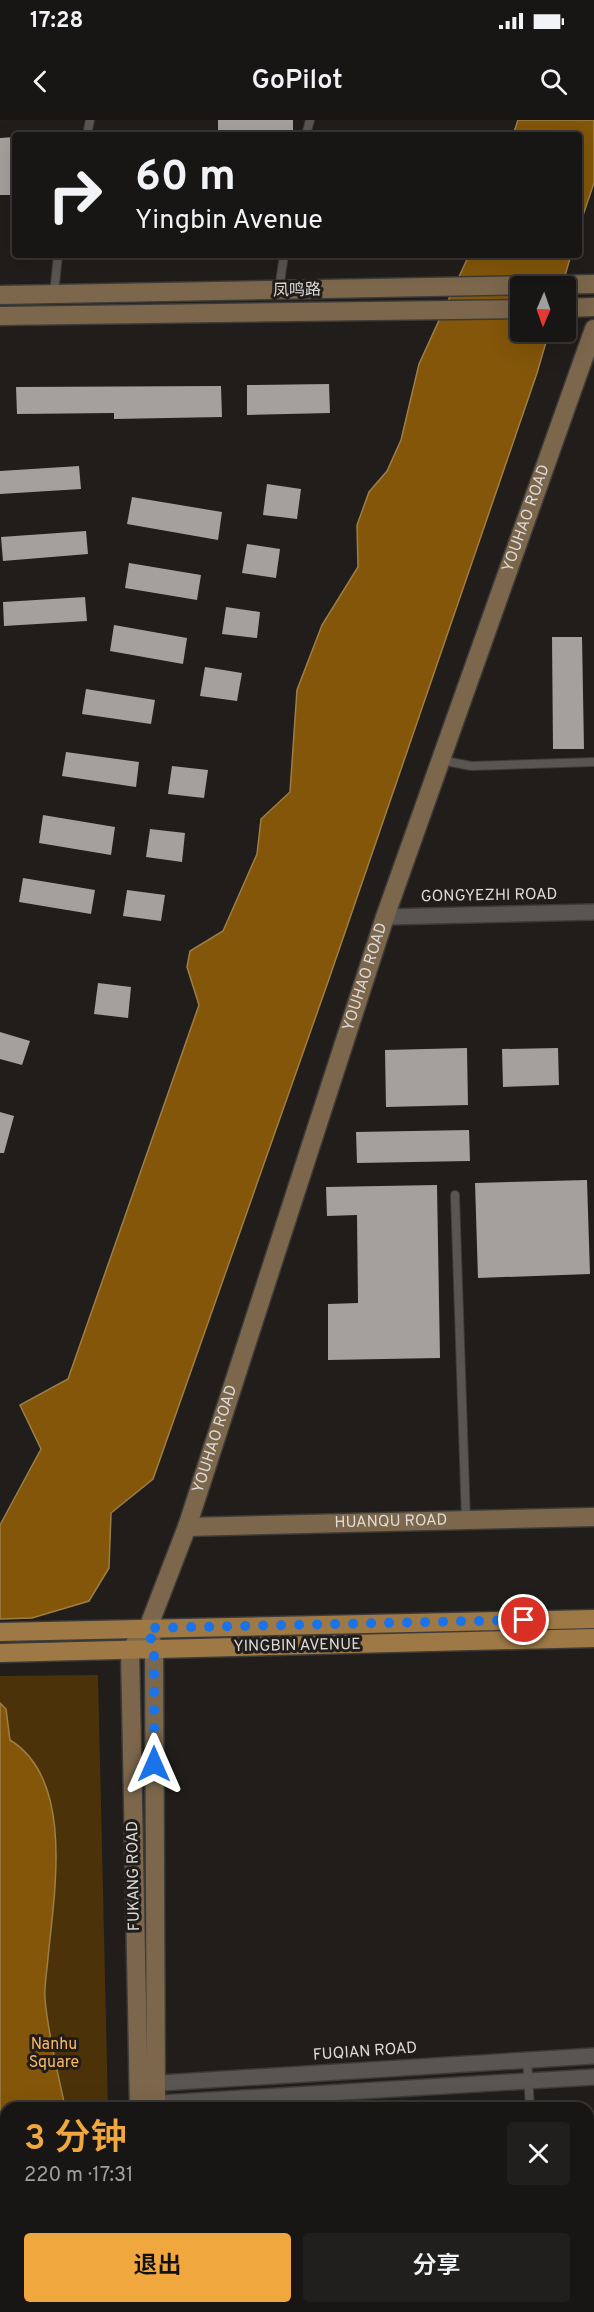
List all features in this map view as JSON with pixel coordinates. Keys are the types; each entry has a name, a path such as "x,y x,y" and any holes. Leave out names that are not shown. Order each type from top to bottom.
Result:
{"main road":[{"name":"YINGBIN AVENUE","path":"0,1632 594,1619"},
{"name":"YINGBIN AVENUE","path":"0,1653 594,1638"}],"street":[{"name":"凤鸣路","path":"0,295 594,284"},
{"path":"576,308 594,308"},
{"name":"凤鸣路","path":"0,316 510,309"},
{"name":"YOUHAO ROAD","path":"148,1628 187,1527 385,917 594,329"},
{"name":"GONGYEZHI ROAD","path":"385,917 594,912"},
{"name":"HUANQU ROAD","path":"187,1527 594,1517"},
{"path":"130,1650 148,1628"},
{"name":"FUKANG ROAD","path":"147,2102 154,1649 148,1628"},
{"name":"FUKANG ROAD","path":"130,1650 147,2084"},
{"name":"FUQIAN ROAD","path":"147,2084 594,2056"},
{"path":"193,2102 594,2077"}],"lane":[{"path":"54,294 58,258"},
{"path":"278,291 284,258"},
{"path":"440,760 471,766 594,762"},
{"path":"455,1195 466,1520"},
{"path":"527,2059 529,2102"}],"green space":[{"name":"Nanhu Square","path":"98,1675 108,2102 0,2102 0,1676"}],"shaded area":[{"path":"518,120 594,120 594,183 582,218 582,132 514,132"},
{"path":"468,258 570,258 565,276 510,276 510,342 546,342 537,373 329,979 153,1479 111,1513 109,1568 89,1601 32,1618 0,1619 0,1525 41,1449 20,1405 68,1379 199,1005 187,967 190,951 223,931 257,854 261,819 290,792 297,690 322,625 358,567 357,525 369,492 387,471 401,440 419,364"},
{"path":"0,1703 6,1709 10,1740 31,1758 44,1782 52,1810 56,1840 56,1871 45,1999 64,2102 0,2102"}],"building":[{"path":"218,120 293,120 293,132 218,132"},
{"path":"12,137 12,195 0,195 0,138"},
{"path":"329,384 330,413 247,415 247,385"},
{"path":"221,386 222,417 114,419 114,413 17,414 16,387"},
{"path":"79,466 81,489 0,494 0,471"},
{"path":"267,484 301,489 297,519 263,515"},
{"path":"132,497 222,512 218,540 127,524"},
{"path":"86,531 88,554 3,561 1,537"},
{"path":"247,544 280,549 276,578 242,573"},
{"path":"129,563 201,575 197,600 125,588"},
{"path":"85,597 87,621 4,626 3,602"},
{"path":"226,607 260,612 257,638 222,634"},
{"path":"114,625 187,638 183,664 110,651"},
{"path":"552,637 582,637 584,749 553,749"},
{"path":"205,667 242,673 237,701 200,696"},
{"path":"86,689 155,700 151,724 82,714"},
{"path":"66,752 139,762 136,787 62,776"},
{"path":"172,766 208,770 204,798 168,794"},
{"path":"43,815 115,827 111,855 39,843"},
{"path":"150,829 185,833 182,862 146,857"},
{"path":"23,878 95,890 91,914 19,902"},
{"path":"127,890 165,895 161,921 123,916"},
{"path":"98,983 131,987 128,1018 94,1014"},
{"path":"0,1032 30,1041 22,1065 0,1059"},
{"path":"467,1048 468,1105 386,1107 385,1050"},
{"path":"558,1048 559,1085 503,1087 502,1049"},
{"path":"0,1112 14,1116 4,1153 0,1153"},
{"path":"469,1130 470,1161 357,1163 356,1132"},
{"path":"587,1180 590,1274 478,1278 475,1183"},
{"path":"437,1185 440,1358 328,1360 328,1304 358,1303 357,1215 327,1216 326,1187"}],"route":[{"path":"154,1764 154,1649 148,1628 524,1620"}]}
